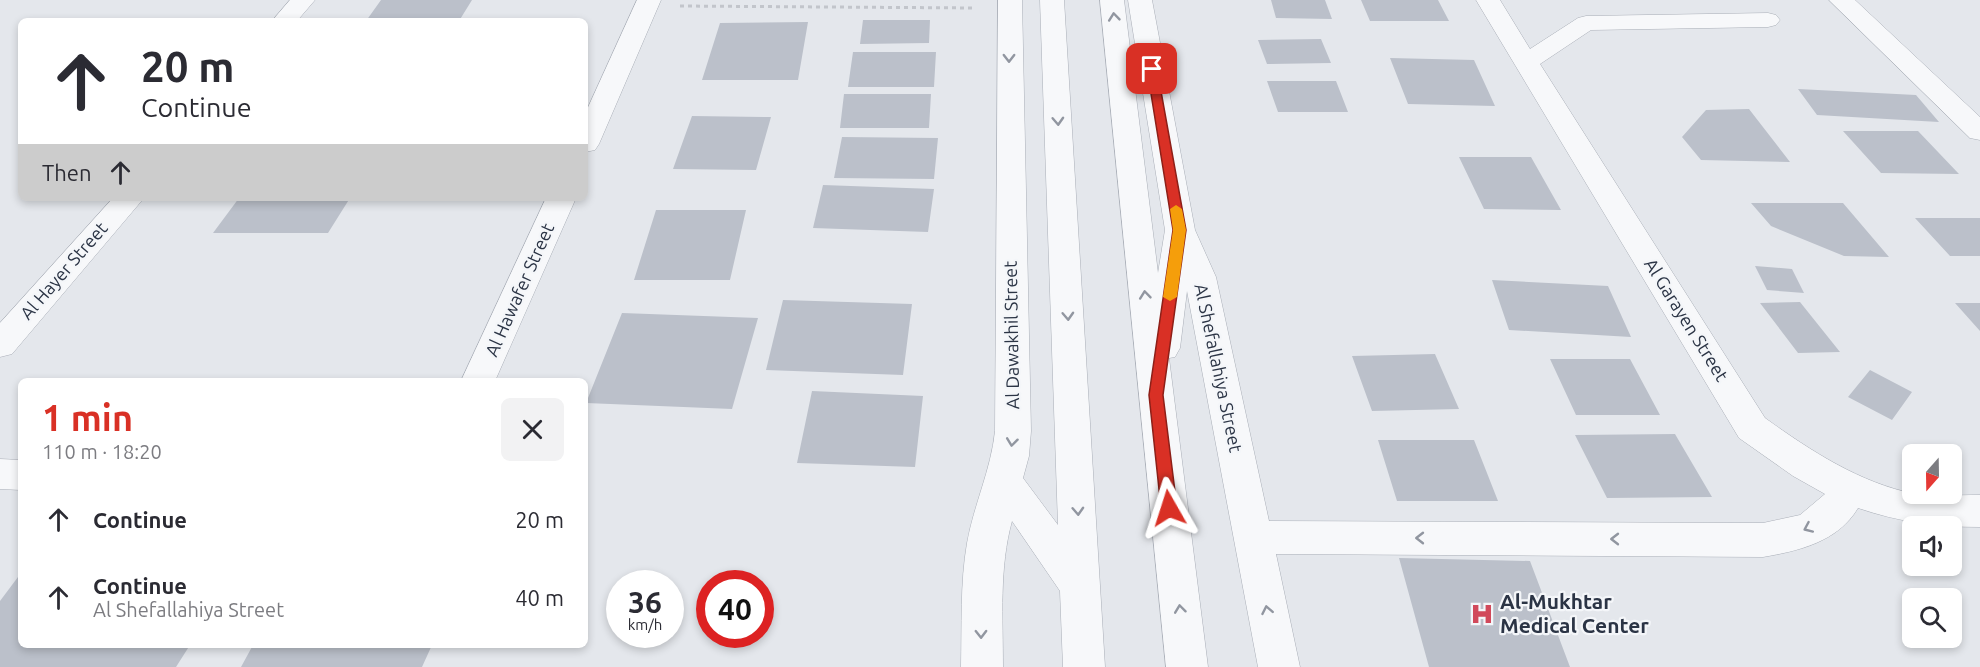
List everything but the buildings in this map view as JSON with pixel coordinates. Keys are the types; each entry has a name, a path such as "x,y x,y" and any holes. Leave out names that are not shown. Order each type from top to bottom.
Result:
{"street":[{"path":"287,18 303,0"},
{"path":"1052,0 1084,667"},
{"path":"1112,0 1187,667"},
{"name":"Al Shefallahiya Street","path":"1140,0 1180,230 1200,277 1279,667"},
{"name":"Al Garayen Street","path":"1488,0 1752,428 1793,458 1848,489 1906,507 1980,511"},
{"path":"1841,0 1977,126"},
{"path":"588,137 648,3"},
{"name":"Al Dawakhil Street","path":"982,667 983,573 990,530 1011,456 1014,406 1011,349 1009,4"},
{"path":"1527,62 1586,23 1768,20"},
{"name":"Al Hayer Street","path":"0,345 126,201"},
{"name":"Al Hawafer Street","path":"479,378 560,201"},
{"path":"1156,395 1180,230"},
{"path":"0,474 18,475"},
{"path":"1005,482 1082,589"},
{"path":"1253,537 1763,540 1788,536 1810,529 1828,518 1841,505 1848,489"}],"path":[{"path":"648,3 1009,4"}],"slow traffic":[{"path":"1170,297 1180,230 1176,209"}],"place":[{"name":"Al-Mukhtar Medical Center","path":"1482,614"}],"route":[{"path":"1152,69 1180,230 1156,395 1169,508"}]}
